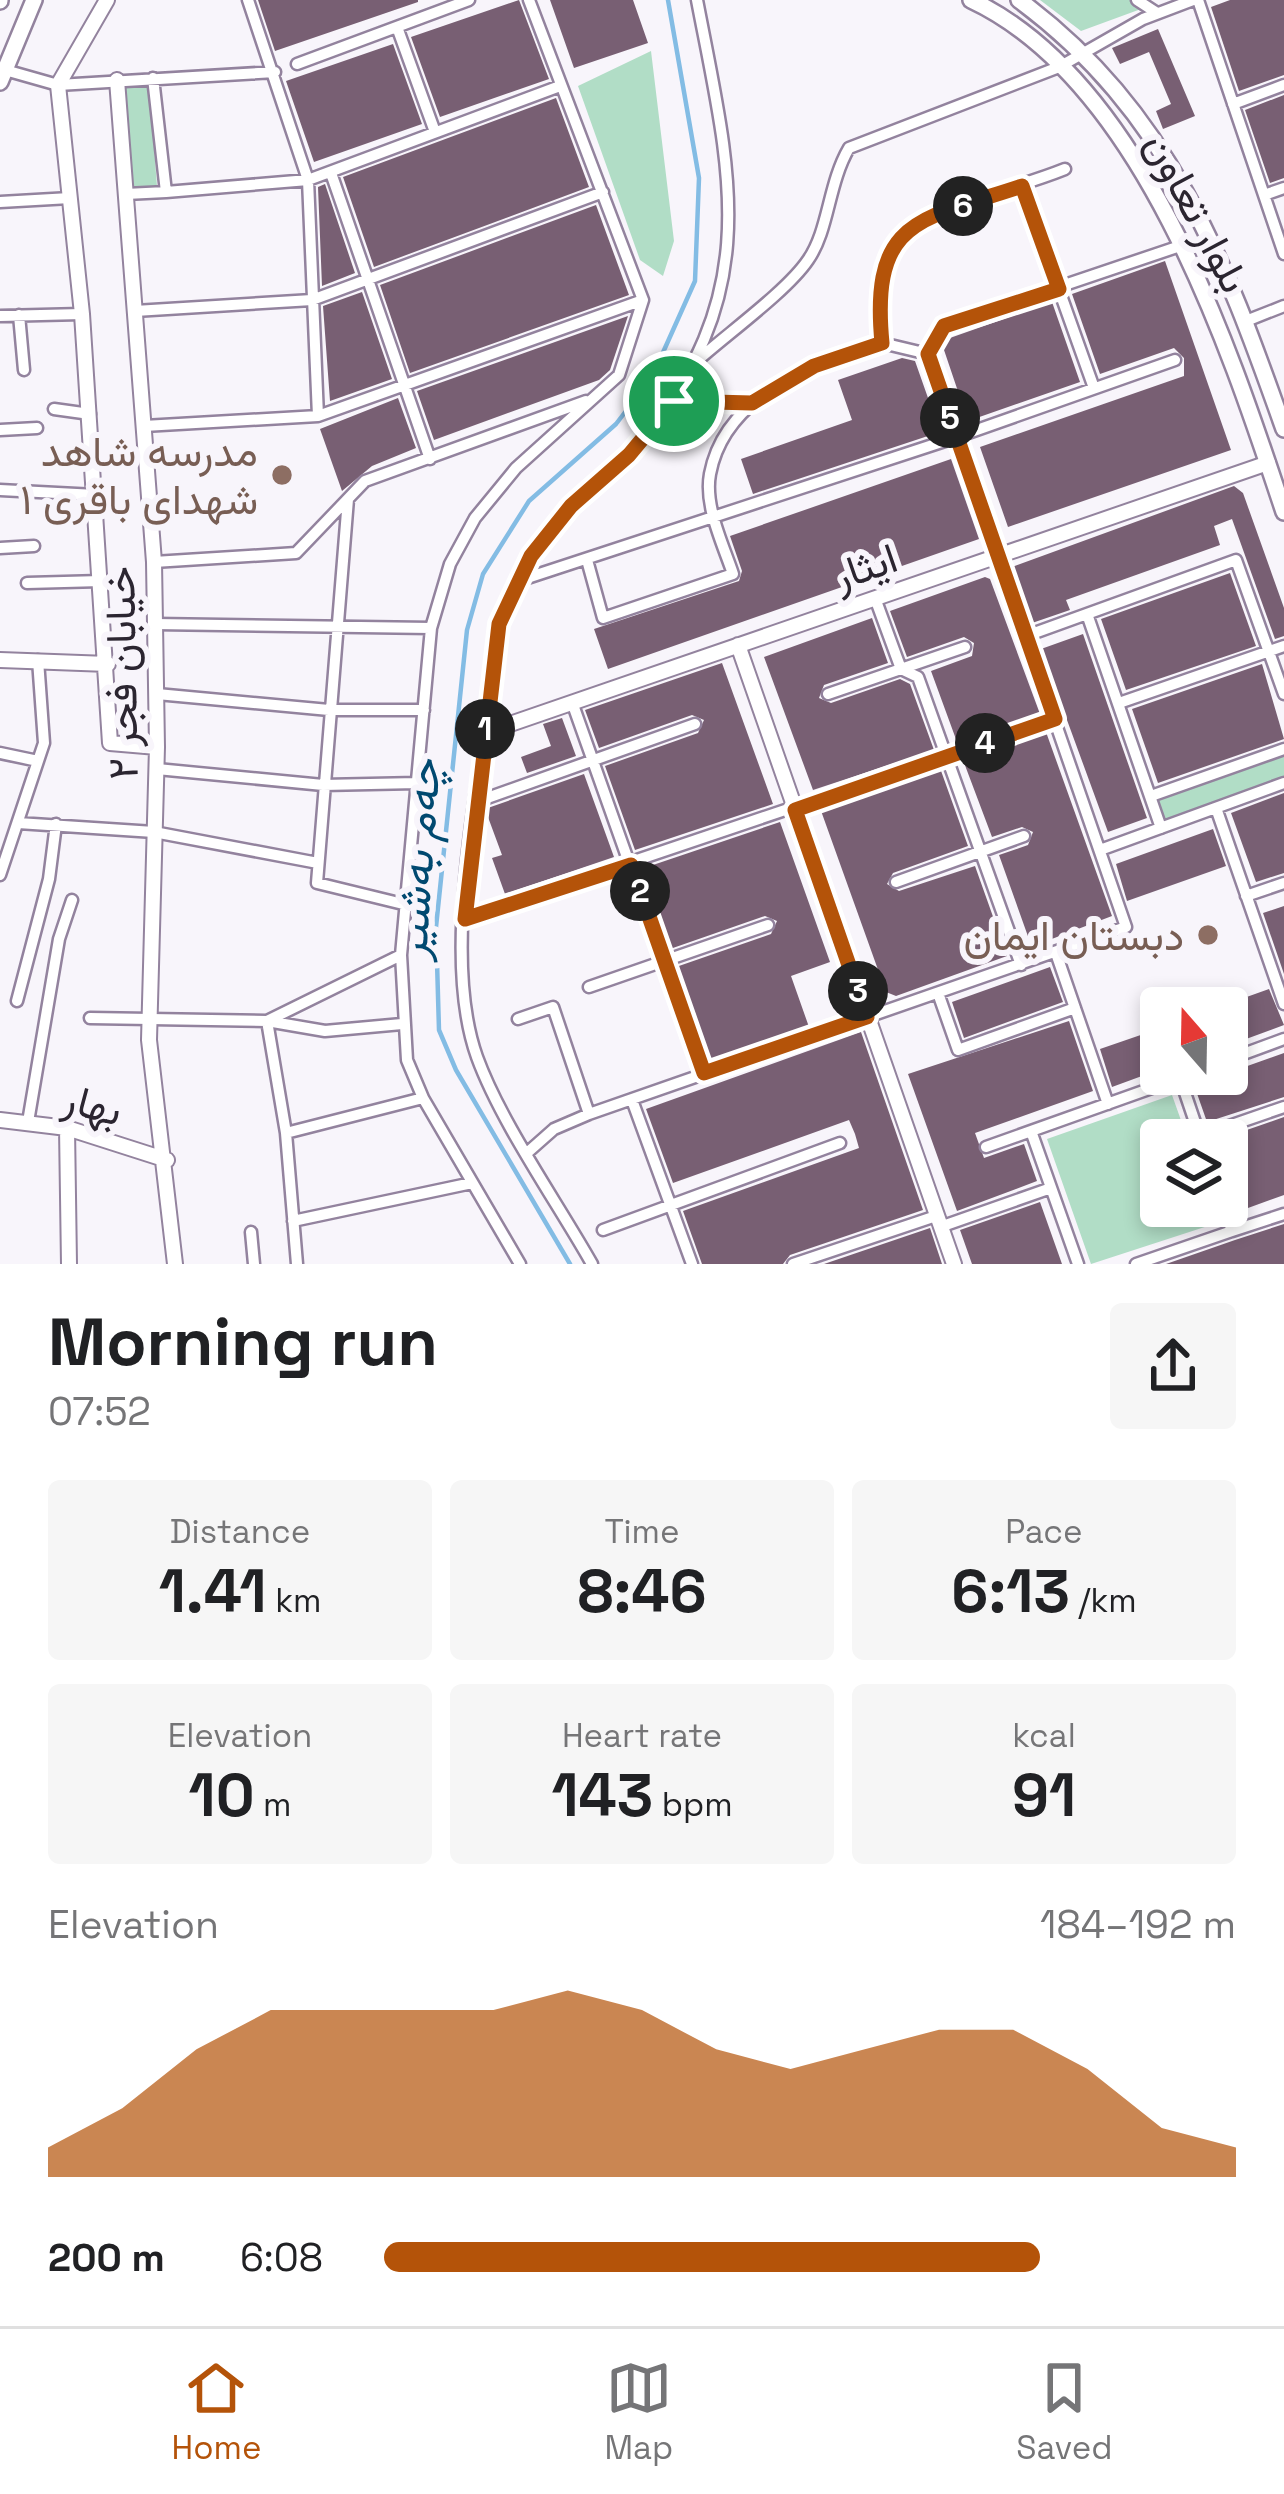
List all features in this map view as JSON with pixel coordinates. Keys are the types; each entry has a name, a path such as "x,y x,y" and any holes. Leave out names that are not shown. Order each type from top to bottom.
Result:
{"main road":[{"path":"2,76 34,0"},
{"name":"بلوار تعاون","path":"971,0 1039,46 1059,67 1115,135 1183,245 1276,460 1284,512"},
{"name":"بلوار تعاون","path":"1019,0 1084,50 1177,172 1246,321 1283,425"}],"street":[{"path":"105,0 58,85 90,414 110,743 157,747"},
{"path":"248,0 308,180 319,416"},
{"path":"297,64 470,0"},
{"path":"515,1263 423,1098 407,1060 400,955 431,628 450,564 475,518 516,468 620,375 643,300 529,0"},
{"path":"592,1264 477,1057 467,992 465,919 499,624 518,580 571,506 629,455 674,401 695,363 720,292 729,240 731,176 697,0"},
{"path":"1137,0 1157,13"},
{"path":"695,363 808,260 825,217 832,178 849,148 1059,67 1157,13 1195,0 1284,254"},
{"path":"397,27 434,132"},
{"path":"2,76 58,85 275,72"},
{"path":"153,78 166,192"},
{"name":"خیابان فجر ۲","path":"117,80 154,562 157,769 149,1040 167,1160 175,1264"},
{"path":"1233,104 1284,85"},
{"path":"126,194 308,180 560,86"},
{"path":"882,343 877,293 900,236 924,219 1065,169"},
{"path":"331,173 430,458"},
{"path":"1022,186 1094,388"},
{"path":"1264,195 1284,188"},
{"path":"135,311 312,300 603,192"},
{"path":"0,202 70,198"},
{"path":"528,1152 554,1130 589,1114 1126,927 928,354 944,326 1183,245"},
{"path":"144,426 319,416 643,300"},
{"path":"1246,321 1284,307"},
{"path":"0,316 82,314"},
{"path":"19,315 24,370"},
{"path":"587,560 603,617 733,574 714,518 710,472 752,403 814,366 882,343 928,354"},
{"path":"518,580 957,437 1175,360"},
{"path":"154,562 296,554 365,481 592,398"},
{"path":"674,401 752,403"},
{"path":"54,409 90,414"},
{"path":"0,430 37,428"},
{"name":"ایثار","path":"484,733 1276,460"},
{"path":"0,490 96,496"},
{"path":"348,499 316,883 403,904"},
{"path":"0,548 34,546"},
{"path":"1026,636 1236,560 1284,694"},
{"path":"27,583 102,581"},
{"path":"874,598 901,669 918,677 1021,964"},
{"path":"1088,614 1161,828"},
{"path":"155,624 431,628"},
{"path":"738,645 954,1264"},
{"path":"1119,703 1284,646"},
{"path":"828,694 965,647"},
{"path":"1,664 38,660 108,664"},
{"path":"0,875 3,853 44,743 38,660"},
{"path":"157,694 329,710 424,710"},
{"path":"572,702 704,1073"},
{"path":"465,919 1055,719"},
{"path":"476,802 695,724"},
{"path":"1151,796 1284,749"},
{"path":"0,753 38,761"},
{"path":"157,769 322,785 417,783"},
{"path":"1100,850 1284,783"},
{"path":"1216,808 1284,1001"},
{"path":"18,823 154,832 318,863"},
{"path":"17,1000 49,879 56,824"},
{"path":"896,882 1024,836"},
{"path":"1246,896 1284,883"},
{"path":"28,1121 59,939 72,900"},
{"path":"589,987 768,925"},
{"path":"1056,952 1108,1104"},
{"path":"267,1021 400,955"},
{"path":"938,993 958,1050 1075,1008"},
{"path":"518,1019 553,1007 589,1114"},
{"path":"90,1018 267,1021 325,1031 403,1024"},
{"path":"267,1021 286,1133 297,1264"},
{"path":"1248,1052 1284,1039"},
{"path":"986,1147 1140,1092"},
{"path":"286,1133 423,1098"},
{"path":"632,1100 692,1264"},
{"path":"1248,1120 1284,1106"},
{"name":"بهار","path":"0,1120 67,1128 167,1160"},
{"path":"67,1128 69,1264"},
{"path":"1030,1131 1078,1264"},
{"path":"603,1230 840,1143"},
{"path":"293,1221 472,1183"},
{"path":"793,1264 1052,1188"},
{"path":"1136,1264 1284,1214"},
{"path":"1231,1227 1232,1231"},
{"path":"251,1232 254,1264"}],"green space":[{"path":"1040,0 1131,0 1141,9 1081,31"},
{"path":"651,51 674,241 663,276 640,260 578,86"},
{"path":"149,83 157,186 131,188 123,85"},
{"path":"1284,751 1284,781 1163,824 1154,797"},
{"path":"1172,1095 1181,1119 1140,1119 1140,1227 1205,1227 1091,1264 1047,1139"}],"building":[{"path":"258,0 418,0 418,2 275,51"},
{"path":"519,0 549,79 440,117 411,37"},
{"path":"550,0 633,0 648,43 574,68"},
{"path":"1230,0 1284,0 1284,75 1239,91 1211,7"},
{"path":"1158,29 1195,116 1163,129 1156,111 1171,104 1149,52 1120,64 1112,48"},
{"path":"393,44 422,124 314,162 286,81"},
{"path":"1284,95 1284,178 1270,183 1245,110"},
{"path":"556,98 589,187 374,267 343,177"},
{"path":"325,184 355,273 322,286 318,187"},
{"path":"596,205 629,295 410,373 380,285"},
{"path":"1165,261 1231,450 1008,527 980,447 1184,376 1184,358 1174,348 1100,374 1072,294"},
{"path":"362,292 392,379 330,401 323,306"},
{"path":"1052,302 1080,382 968,421 943,347 947,339"},
{"path":"628,316 610,370 599,380 434,440 417,391"},
{"path":"902,358 915,361 940,432 753,494 741,459 852,420 838,380"},
{"path":"398,398 416,448 372,466 342,491 320,429"},
{"path":"951,459 979,539 608,669 594,629 739,581 742,571 730,536"},
{"path":"1234,486 1243,493 1284,608 1284,636 1275,639 1232,519 1214,526 1220,545 1066,600 1070,610 1032,623 1012,567"},
{"path":"1230,573 1256,646 1126,690 1101,619"},
{"path":"990,579 1040,714 957,742 931,671 972,656 974,643 964,637 907,657 890,611"},
{"path":"872,618 888,663 824,685 819,698 831,703 900,679 910,684 934,750 813,790 764,657"},
{"path":"1083,634 1147,818 1108,832 1041,649"},
{"path":"722,663 773,804 635,850 605,766 698,733 704,720 692,715 599,748 585,710"},
{"path":"1262,664 1284,739 1158,783 1132,709"},
{"path":"562,718 576,756 527,773 521,757 551,746 543,724"},
{"path":"1046,732 1112,916 1036,945 1030,942 999,855 1028,845 1033,832 1022,827 992,837 963,760"},
{"path":"940,768 968,846 893,873 887,884 899,891 975,866 1007,956 896,996 886,992 820,808"},
{"path":"584,774 614,857 505,894 492,858 502,855 485,809"},
{"path":"1284,793 1284,873 1256,882 1231,813"},
{"path":"780,822 830,962 791,976 809,1027 710,1062 676,967 771,934 777,921 765,916 670,949 644,874 647,867"},
{"path":"1213,829 1226,866 1127,901 1116,864"},
{"path":"1284,906 1284,974 1263,913"},
{"path":"1050,967 1063,1002 964,1038 952,1002"},
{"path":"1269,989 1284,1025 1248,1038 1248,996"},
{"path":"1069,1021 1093,1091 975,1133 984,1158 1024,1144 1037,1181 957,1211 908,1074"},
{"path":"861,1032 923,1210 790,1255 783,1264 702,1264 683,1211 859,1148 855,1134 849,1120 673,1183 646,1109"},
{"path":"1140,1035 1140,1077 1112,1087 1100,1049"},
{"path":"1284,1053 1284,1097 1206,1119 1198,1095 1248,1095 1248,1066"},
{"path":"1284,1117 1284,1195 1248,1208 1248,1130"},
{"path":"1040,1202 1062,1264 972,1264 960,1230"},
{"path":"1284,1224 1284,1264 1166,1264 1235,1240"},
{"path":"930,1228 942,1264 824,1264"}],"waterway":[{"name":"چەم بەشیر","path":"570,1264 456,1070 439,1030 436,927 467,630 483,574 529,501 616,424 652,377 695,281 699,178 668,0"}],"place":[{"name":"مدرسه شاهد شهدای باقری ۱","path":"282,475"},
{"name":"دبستان ایمان","path":"1208,935"}],"route":[{"path":"1022,186 1059,289 944,326 928,354 1055,719 795,810 867,1017 704,1073 631,865 465,919 499,624 531,556 571,506 629,455 674,401 752,403 779,382 882,343 877,293 900,236 924,219 1022,186"}]}
